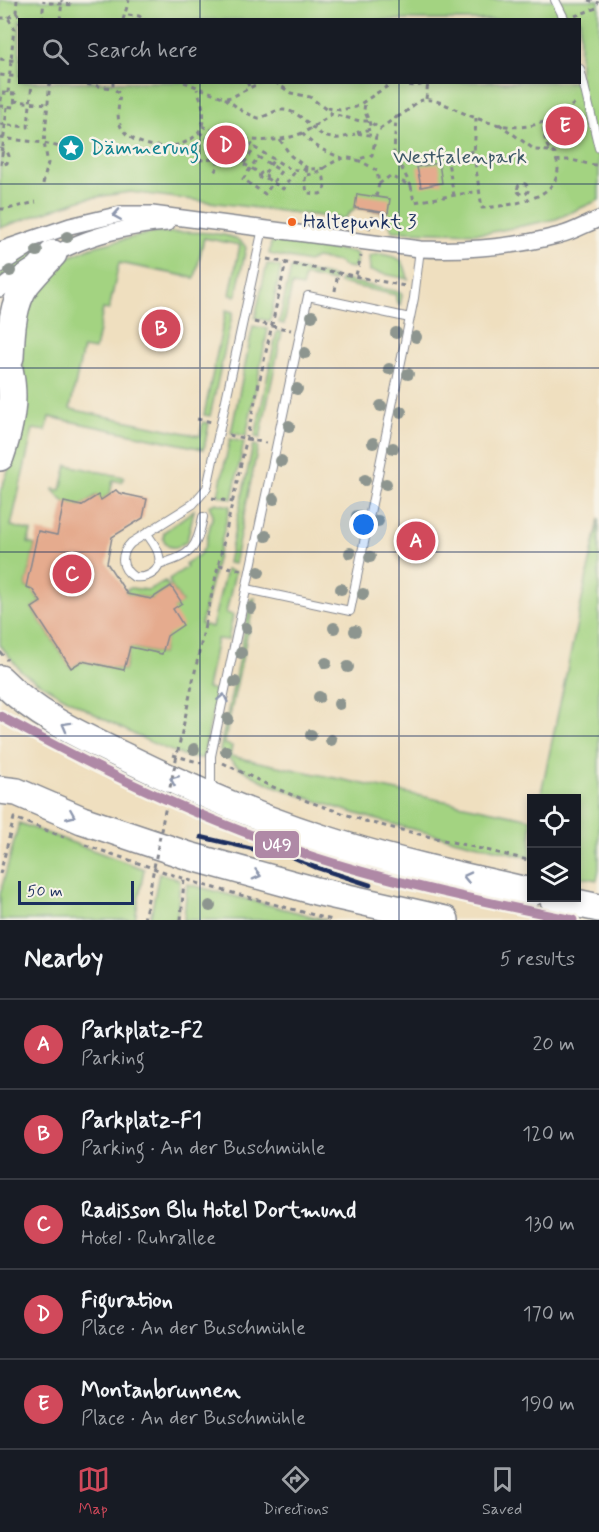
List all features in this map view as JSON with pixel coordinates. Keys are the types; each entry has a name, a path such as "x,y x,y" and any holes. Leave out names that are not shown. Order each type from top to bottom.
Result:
{"highway":[{"path":"9,363 11,329 18,299 51,244"},
{"path":"0,336 9,363 13,392 6,438 0,457"},
{"path":"5,671 29,706"},
{"path":"0,689 155,772 285,826 347,847 527,891"},
{"path":"8,796 189,856 316,891 445,920"},
{"path":"316,891 375,920"},
{"path":"572,902 599,908"}],"street":[{"path":"0,250 91,237 133,226 196,221 420,249 492,248 562,235 599,219"},
{"path":"0,265 51,244"},
{"path":"0,289 27,268 51,244"}],"lane":[{"path":"555,0 564,18"},
{"path":"581,76 599,148"},
{"path":"147,534 157,550 159,565 154,572 141,578 129,574 124,568 123,555 126,548 147,534 193,504 207,488 263,228"},
{"path":"247,590 350,610 410,318 420,249"},
{"path":"227,803 215,792 211,782 210,763 308,296 410,318"},
{"path":"159,565 180,558 195,547 203,517"}],"path":[{"path":"17,0 16,12 19,18"},
{"path":"42,18 44,0"},
{"path":"124,18 129,0"},
{"path":"588,0 599,5"},
{"path":"60,18 62,2"},
{"path":"49,3 62,2 75,5"},
{"path":"574,18 599,5"},
{"path":"0,18 8,18 16,12"},
{"path":"128,15 142,18"},
{"path":"8,18 14,27 8,93"},
{"path":"14,27 18,24"},
{"path":"0,59 18,61"},
{"path":"0,75 18,77"},
{"path":"2,124 28,127 32,84"},
{"path":"43,184 48,163 44,143 50,84"},
{"path":"90,84 113,88 120,94 119,121 128,135 139,142 171,147 192,138 202,126 203,105 197,89"},
{"path":"188,84 225,98 234,106 253,116 263,117 272,111 285,110 297,114 320,134 329,138 371,129 364,110 365,103"},
{"path":"248,84 250,88"},
{"path":"250,88 251,84"},
{"path":"225,98 232,97 257,84"},
{"path":"278,84 291,93 310,97 332,114 369,121 380,129 396,117 405,114 418,101 426,99 434,100 476,118 512,127 543,124 570,108 586,94"},
{"path":"324,108 340,110 356,107 392,84"},
{"path":"405,84 416,86 424,84"},
{"path":"426,99 428,84"},
{"path":"2,93 8,93 15,94 14,107 0,106 2,93"},
{"path":"14,101 48,104"},
{"path":"1,149 7,151 9,158 7,163 1,164 1,149 2,124 7,107"},
{"path":"552,120 560,135 570,134 574,122 570,108"},
{"path":"202,126 221,135 255,140 279,139 302,133 332,114"},
{"path":"396,117 394,153 411,186 414,202 480,191"},
{"path":"476,118 475,151 482,208 508,206 539,195 556,179 558,168 555,154 535,150 497,123"},
{"path":"543,124 549,151"},
{"path":"199,132 213,142 218,167 214,172"},
{"path":"302,133 311,144 320,149 342,158 356,160 377,171 379,184 376,197"},
{"path":"356,133 376,136 372,155 356,160"},
{"path":"2,138 60,147"},
{"path":"68,139 74,148 68,155 64,155 60,147 63,140 68,139"},
{"path":"279,139 291,156 307,168"},
{"path":"239,161 255,140"},
{"path":"244,163 255,148 290,169 327,168"},
{"path":"454,196 447,156 475,151"},
{"path":"1,157 9,158"},
{"path":"258,157 281,171 265,194 243,179 252,167 258,157"},
{"path":"199,160 233,158 252,167 283,189 296,170"},
{"path":"306,175 319,173 342,158"},
{"path":"255,187 274,159"},
{"path":"556,161 577,159 587,164 599,165"},
{"path":"307,168 305,180 307,194 320,194 325,190 326,183 319,173"},
{"path":"379,184 390,176 411,186"},
{"path":"525,194 527,201"},
{"path":"0,209 36,202"},
{"path":"356,275 365,242"},
{"path":"257,257 415,288"},
{"path":"144,920 163,820 286,262"},
{"path":"333,301 338,272"},
{"path":"243,320 301,333"},
{"path":"220,429 228,435 277,446"},
{"path":"201,496 233,502"},
{"path":"219,565 233,568"},
{"path":"0,652 5,671"},
{"path":"166,753 200,763 224,763 268,785 368,822 527,860"},
{"path":"0,874 8,796"},
{"path":"181,920 184,879"}],"green space":[{"name":"Westfalenpark","path":"0,0 599,0 599,200 556,219 487,233 392,231 387,213 355,208 344,219 130,192 83,199 0,228"},
{"path":"80,232 77,236 0,280 0,274 30,252"},
{"path":"151,233 217,234 240,241 246,248 236,296 230,295 240,245 204,238 195,278 119,263 109,310 103,309 95,350 83,348 70,409 200,436 203,422 209,423 204,449 49,417 46,431 33,429 11,526 31,531 28,543 35,545 26,587 32,589 41,602 32,608 71,668 82,661 124,670 130,647 162,654 173,609 182,602 169,579 187,567 185,564 199,555 205,547 213,514 209,506 216,503 230,506 201,624 212,627 226,570 235,572 226,613 233,615 228,640 217,639 207,688 217,691 203,758 189,757 146,740 70,700 21,671 0,645 0,493 15,451 24,415 25,384 20,348 28,302 58,264 69,257 92,247"},
{"path":"277,241 354,252 357,255 356,265 352,268 343,266 339,262 316,258 308,262 269,254 271,243"},
{"path":"381,254 401,260 408,279 370,271 369,256"},
{"path":"267,264 281,267 270,321 255,318"},
{"path":"291,268 335,277 334,282 305,276 302,287 292,285 284,324 279,323"},
{"path":"340,279 399,292 402,295 400,305 396,300 396,295 339,283"},
{"path":"226,310 233,312 210,416 204,415"},
{"path":"253,326 268,329 246,436 231,433"},
{"path":"277,331 282,332 260,438 255,437"},
{"path":"230,439 244,442 232,499 218,495"},
{"path":"253,445 258,446 234,564 228,563"},
{"path":"67,465 124,477 121,482 113,480 110,494 101,500 97,495 81,506 64,502 53,490 61,490"},
{"path":"194,510 187,541 176,548 168,546 163,539 164,532"},
{"path":"599,519 599,869 597,880 581,877 581,794 541,794"},
{"path":"165,581 169,587 151,599 127,594 125,591 130,588 148,590"},
{"path":"255,598 224,744 232,746 230,756 527,818 527,857 346,811 266,782 230,760 220,750 251,599"},
{"path":"19,823 144,869 135,920 0,920 0,894"},
{"path":"159,873 180,880 177,920 150,920"},
{"path":"187,884 327,920 184,920"}],"building":[{"path":"439,163 442,183 421,187 417,167"},
{"path":"357,194 390,199 388,213 355,208"},
{"path":"116,490 119,493 147,499 143,518 112,537 107,563 127,594 151,599 171,586 182,603 173,609 183,625 167,636 162,654 130,647 124,670 82,661 71,668 32,608 41,602 32,589 26,587 38,531 57,535 64,502 81,506 98,495 101,500"}],"railway":[{"path":"206,818 315,867 370,885"},
{"path":"201,837 274,854"},
{"path":"339,867 371,874"}],"transit line":[{"name":"U49","path":"0,716 146,791 299,852 401,882 573,920"}],"place":[{"name":"Montanbrunnen","path":"565,126"},
{"name":"Figuration","path":"226,145"},
{"name":"Dämmerung","path":"71,148"},
{"name":"Haltepunkt 3","path":"292,222"},
{"name":"Parkplatz-F1","path":"161,329"},
{"name":"Parkplatz-F2","path":"416,541"},
{"name":"Radisson Blu Hotel Dortmund","path":"72,574"}]}
